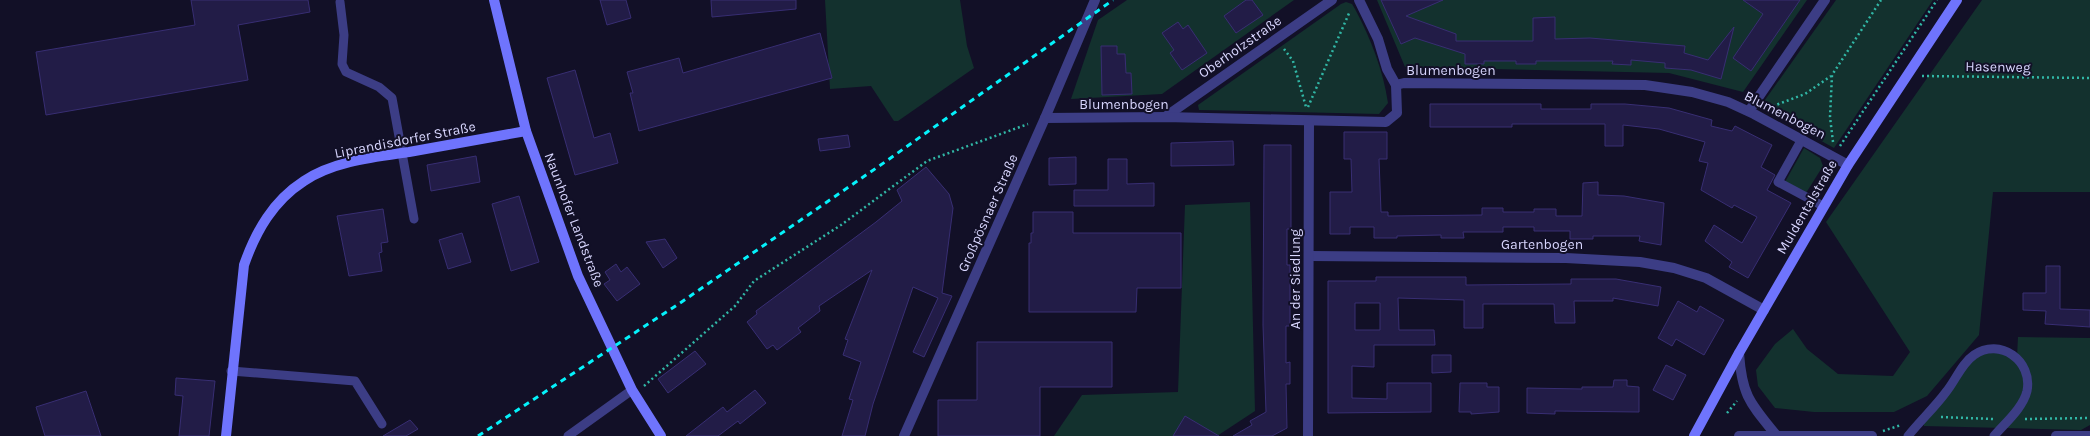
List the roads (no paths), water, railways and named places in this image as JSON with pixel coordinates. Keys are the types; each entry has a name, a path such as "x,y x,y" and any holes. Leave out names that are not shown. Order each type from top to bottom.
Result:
{"street":[{"name":"Naunhofer Landstraße","path":"494,0 526,131 578,276 633,392 661,436"},
{"name":"Großpösnaer Straße","path":"904,436 1045,118 1095,0"},
{"name":"Oberholzstraße","path":"1165,117 1332,0"},
{"path":"1359,0 1378,39 1388,69 1396,85"},
{"path":"1752,112 1824,0"},
{"name":"Muldentalstraße","path":"1694,436 1739,353 1823,206 1905,75 1957,0"},
{"name":"Blumenbogen","path":"1045,118 1165,117 1309,122 1386,122 1397,113 1396,85 1404,83 1645,85 1710,96 1752,112 1848,165"},
{"name":"An der Siedlung","path":"1308,436 1310,256 1309,122"},
{"name":"Liprandisdorfer Straße","path":"226,436 231,371 244,265 252,242 263,222 280,202 305,180 347,163 526,131"},
{"name":"Gartenbogen","path":"1310,256 1594,258 1640,262 1674,268 1706,278 1764,310"},
{"path":"1739,353 1741,378 1746,395 1754,408 1776,435"},
{"path":"1740,436 1871,436"},
{"path":"2056,436 2090,436"}],"lane":[{"path":"340,2 344,35 342,64 346,72 379,87 392,98 414,219"},
{"path":"1802,139 1778,182 1823,206"},
{"path":"1908,436 1947,392 1969,360 1981,352 1994,349 2017,357 2025,371 2027,383 2024,399 1994,436"},
{"path":"231,371 355,381 382,424"},
{"path":"568,436 633,392"}],"railway":[{"path":"478,436 683,301 885,162 1113,0"}]}
